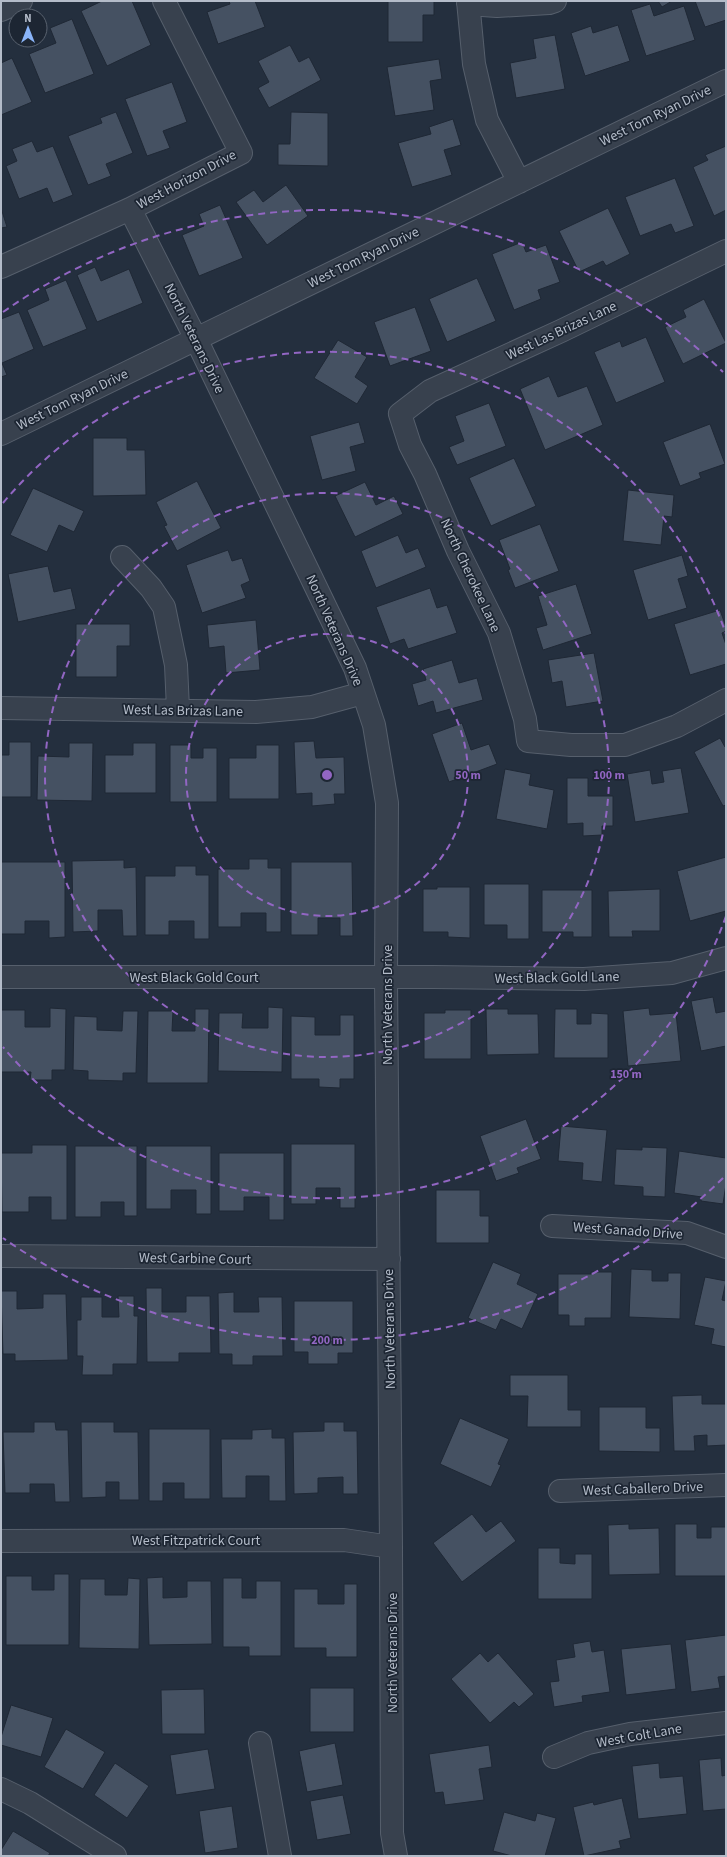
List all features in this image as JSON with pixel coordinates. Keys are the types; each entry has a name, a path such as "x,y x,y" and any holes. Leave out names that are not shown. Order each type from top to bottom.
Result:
{"street":[{"path":"1,10 21,1"},
{"name":"West Horizon Drive","path":"1,267 130,209 241,153 164,1"},
{"path":"519,182 487,120 474,64 468,2 497,6 550,3 554,1"},
{"name":"West Tom Ryan Drive","path":"1,434 726,81"},
{"name":"North Veterans Drive","path":"130,209 196,339 355,668 374,725 387,803 386,978 392,1833 396,1856"},
{"name":"West Las Brizas Lane","path":"400,414 430,392 561,331 726,251"},
{"name":"North Cherokee Lane","path":"400,414 410,445 425,474 458,550 500,633 525,719 528,741 571,745 625,745 677,726 726,700"},
{"path":"122,557 151,588 164,607 176,664 178,709"},
{"name":"West Las Brizas Lane","path":"1,708 178,709 256,712 312,707 363,693"},
{"name":"West Black Gold Lane","path":"386,978 584,980 672,973 726,958"},
{"name":"West Black Gold Court","path":"1,977 386,978"},
{"name":"West Ganado Drive","path":"552,1226 687,1233 726,1247"},
{"name":"West Carbine Court","path":"1,1256 389,1259"},
{"name":"West Caballero Drive","path":"560,1491 726,1485"},
{"name":"West Fitzpatrick Court","path":"1,1541 344,1540 391,1547"},
{"name":"West Colt Lane","path":"554,1757 588,1743 630,1734 726,1723"},
{"path":"260,1743 280,1856"},
{"path":"1,1789 30,1803 114,1856"}],"building":[{"path":"102,1 132,1 151,45 107,66 81,11"},
{"path":"229,1 255,1 265,27 218,44 207,12 230,4"},
{"path":"388,1 434,1 434,15 423,15 423,42 388,42"},
{"path":"658,1 672,1 662,7"},
{"path":"695,1 726,1 726,20 705,27"},
{"path":"650,4 654,16 684,6 695,40 646,56 631,10"},
{"path":"72,19 94,74 45,93 29,54 44,48 48,48 48,46 56,43 50,28"},
{"path":"618,25 630,61 585,76 571,33 591,26 593,33"},
{"path":"555,35 565,89 516,98 510,63 536,58 533,39"},
{"path":"290,45 299,62 309,57 321,80 269,108 258,88 269,82 258,61"},
{"path":"12,58 32,102 1,115 1,63"},
{"path":"439,59 442,79 430,81 434,110 395,116 387,67"},
{"path":"172,82 187,122 163,131 170,148 147,156 125,99"},
{"path":"116,112 133,153 106,164 111,176 88,185 68,136 102,123 100,118"},
{"path":"291,112 328,113 328,166 278,165 278,144 290,144"},
{"path":"453,119 461,145 444,150 452,175 412,187 398,143 431,134 429,127"},
{"path":"32,141 37,152 53,146 73,195 53,203 47,188 19,199 6,166 17,161 12,149"},
{"path":"726,146 726,210 714,216 693,167 708,160 705,155"},
{"path":"675,178 694,226 675,233 671,224 640,236 625,197"},
{"path":"286,185 308,216 267,245 236,202 254,190 263,202"},
{"path":"220,205 243,258 199,276 182,235 204,226 199,214"},
{"path":"1,208 7,227 1,228"},
{"path":"608,208 630,254 606,266 603,261 579,272 559,231"},
{"path":"522,242 526,252 546,245 560,282 538,290 541,299 514,310 492,254"},
{"path":"95,267 101,281 129,269 143,303 97,322 77,275"},
{"path":"477,278 496,321 447,342 429,299"},
{"path":"66,280 87,329 43,347 27,310 49,300 45,289"},
{"path":"704,299 726,343 683,364 665,327 686,317 683,310"},
{"path":"415,307 431,351 390,366 374,322"},
{"path":"19,312 34,349 2,363 7,375 1,377 1,319"},
{"path":"646,337 665,382 616,403 594,352 620,341 622,347"},
{"path":"338,340 367,357 355,377 368,386 357,404 314,378"},
{"path":"549,376 558,397 587,386 603,425 545,450 520,389"},
{"path":"489,403 506,446 457,465 449,447 464,441 455,416"},
{"path":"359,422 365,443 350,447 356,471 322,480 310,436"},
{"path":"710,424 725,464 699,473 701,478 680,486 663,442"},
{"path":"93,438 127,438 127,450 145,450 146,495 93,496"},
{"path":"514,458 536,506 491,526 469,478"},
{"path":"197,481 221,528 177,551 164,526 167,525 156,502"},
{"path":"365,482 376,505 394,496 403,514 355,537 335,496"},
{"path":"33,488 84,511 74,532 59,525 47,552 10,535"},
{"path":"628,490 674,495 672,517 664,516 661,545 623,541"},
{"path":"540,524 559,571 515,588 508,570 510,569 499,540"},
{"path":"398,535 406,553 418,548 426,567 376,588 361,551"},
{"path":"228,550 232,561 242,558 250,581 241,585 246,598 202,613 186,565"},
{"path":"682,555 688,576 678,579 687,608 648,620 633,570"},
{"path":"48,566 54,592 71,588 76,609 18,622 8,574"},
{"path":"576,584 592,634 543,650 536,628 547,625 538,596"},
{"path":"430,588 437,608 447,605 457,633 408,649 404,639 390,644 376,607"},
{"path":"720,610 726,627 726,631 722,633 726,645 726,664 690,675 674,624"},
{"path":"256,620 260,670 226,673 224,646 209,648 207,625"},
{"path":"76,624 130,624 130,646 117,646 117,677 76,677"},
{"path":"594,653 603,701 566,707 562,681 552,683 548,660"},
{"path":"452,660 459,683 477,678 483,700 436,713 433,701 418,706 412,684 426,680 423,669"},
{"path":"462,723 471,750 489,744 497,764 449,782 432,734"},
{"path":"720,738 725,747 726,746 726,805 723,806 694,752"},
{"path":"314,741 316,758 344,757 345,794 334,794 335,804 312,806 312,793 296,794 294,742"},
{"path":"9,742 31,742 31,797 1,797 1,755 9,755"},
{"path":"69,743 93,743 92,801 37,800 38,756 69,757"},
{"path":"133,743 156,743 156,793 105,793 105,755 133,755"},
{"path":"170,745 191,745 191,758 203,758 203,748 217,748 217,802 170,802"},
{"path":"256,745 279,745 279,799 229,799 229,758 256,758"},
{"path":"681,768 689,813 635,822 627,774 650,770 652,784 664,782 662,771"},
{"path":"505,769 531,774 529,785 554,790 547,829 496,819"},
{"path":"567,778 588,778 588,796 613,796 613,826 602,826 602,835 583,836 583,823 567,824"},
{"path":"726,857 726,911 690,921 677,871"},
{"path":"249,859 268,859 268,868 281,868 281,932 266,932 266,913 241,913 241,927 218,927 218,869 249,869"},
{"path":"124,860 124,868 136,867 137,936 123,936 122,910 98,910 98,931 73,932 72,861"},
{"path":"1,862 65,862 65,937 49,938 49,921 25,921 25,934 1,934"},
{"path":"291,862 352,862 353,936 340,936 340,918 318,918 318,935 291,935"},
{"path":"175,866 196,866 196,875 209,875 209,939 194,939 194,921 169,921 169,935 145,935 145,876 175,876"},
{"path":"484,884 529,884 529,939 507,939 507,925 484,925"},
{"path":"437,887 470,887 470,938 448,937 448,932 423,932 423,889 437,889"},
{"path":"660,889 660,931 632,931 633,937 609,937 608,891"},
{"path":"542,890 592,890 592,937 573,937 573,932 542,932"},
{"path":"713,997 716,1013 726,1011 726,1046 701,1051 691,1001"},
{"path":"268,1007 283,1008 282,1072 218,1071 219,1013 243,1013 242,1028 268,1028"},
{"path":"50,1008 66,1009 65,1070 52,1070 52,1080 30,1080 31,1072 1,1072 1,1010 25,1010 25,1027 50,1027"},
{"path":"649,1008 650,1015 676,1013 681,1061 628,1066 623,1011"},
{"path":"195,1009 209,1009 208,1083 147,1083 148,1011 173,1011 172,1031 195,1031"},
{"path":"486,1009 508,1009 508,1014 538,1014 539,1054 487,1055"},
{"path":"555,1009 577,1009 577,1024 591,1024 591,1013 608,1014 608,1058 554,1058"},
{"path":"445,1010 471,1010 471,1059 424,1059 424,1013 445,1013"},
{"path":"123,1011 138,1011 136,1073 123,1073 123,1081 88,1080 88,1071 73,1070 74,1016 97,1017 97,1030 122,1031"},
{"path":"340,1015 354,1015 354,1079 340,1079 340,1088 319,1087 319,1079 291,1079 291,1016 315,1017 315,1035 340,1035"},
{"path":"526,1119 541,1159 517,1168 519,1173 496,1181 480,1136"},
{"path":"561,1126 607,1130 602,1182 582,1180 583,1163 558,1161"},
{"path":"291,1144 355,1144 355,1208 340,1208 340,1188 316,1188 316,1204 291,1204"},
{"path":"32,1145 67,1145 67,1220 51,1220 51,1197 29,1197 29,1212 2,1212 1,1153 32,1153"},
{"path":"75,1146 137,1146 137,1216 124,1216 124,1202 101,1202 101,1217 75,1217"},
{"path":"146,1146 211,1146 211,1214 196,1214 196,1190 171,1190 171,1209 146,1209"},
{"path":"642,1147 667,1148 665,1197 643,1196 643,1187 614,1185 616,1149 642,1150"},
{"path":"679,1151 726,1158 726,1184 723,1204 701,1201 702,1197 674,1193"},
{"path":"219,1153 284,1153 284,1220 269,1220 269,1197 244,1197 244,1211 219,1211"},
{"path":"436,1190 480,1190 480,1216 489,1216 489,1243 436,1243"},
{"path":"493,1262 521,1274 517,1284 538,1294 522,1329 501,1319 496,1330 468,1318"},
{"path":"631,1269 652,1270 652,1281 668,1281 668,1273 681,1273 680,1319 629,1317"},
{"path":"591,1272 612,1272 611,1318 585,1318 585,1326 569,1326 569,1315 558,1315 558,1274 591,1274"},
{"path":"705,1277 726,1281 722,1300 726,1301 726,1347 711,1344 714,1329 694,1325"},
{"path":"146,1288 162,1288 162,1312 186,1312 186,1296 210,1296 211,1353 179,1353 179,1362 147,1362"},
{"path":"1,1291 17,1291 17,1309 43,1308 43,1294 66,1294 68,1360 15,1361 15,1354 3,1354"},
{"path":"234,1292 234,1312 259,1312 258,1297 282,1297 283,1356 253,1356 253,1365 232,1365 232,1354 219,1354 218,1293"},
{"path":"118,1296 134,1296 134,1316 138,1316 137,1364 113,1364 113,1375 82,1375 83,1356 77,1356 77,1320 81,1320 81,1297 102,1297 102,1317 119,1317"},
{"path":"294,1301 353,1301 353,1353 338,1353 338,1364 308,1364 308,1352 294,1352"},
{"path":"510,1375 568,1375 568,1410 581,1410 581,1427 527,1427 528,1396 510,1396"},
{"path":"702,1395 702,1404 726,1404 726,1445 707,1446 707,1435 694,1436 695,1451 674,1451 672,1396"},
{"path":"599,1407 646,1407 646,1428 660,1428 660,1452 599,1451"},
{"path":"460,1418 509,1439 498,1464 501,1465 491,1487 440,1464"},
{"path":"34,1422 55,1422 56,1430 68,1430 70,1502 55,1502 54,1484 30,1484 30,1493 5,1493 3,1432 34,1432"},
{"path":"81,1422 114,1422 114,1432 138,1432 139,1500 119,1500 119,1482 106,1482 106,1497 82,1498"},
{"path":"324,1422 344,1422 344,1431 357,1431 358,1494 343,1494 343,1477 318,1478 318,1493 294,1494 293,1432 324,1431"},
{"path":"149,1429 210,1429 210,1499 184,1499 184,1483 163,1483 163,1501 149,1501"},
{"path":"272,1429 272,1438 285,1438 286,1501 269,1501 269,1476 246,1476 246,1498 222,1498 221,1439 252,1439 252,1430"},
{"path":"472,1514 486,1532 501,1521 516,1541 462,1582 433,1543"},
{"path":"629,1524 629,1529 659,1528 660,1574 609,1575 608,1525"},
{"path":"675,1524 697,1524 697,1538 711,1538 711,1527 726,1527 726,1576 675,1576"},
{"path":"538,1548 560,1548 560,1563 575,1564 575,1554 592,1554 592,1599 538,1599"},
{"path":"54,1574 69,1574 69,1645 6,1645 6,1576 32,1576 32,1590 54,1590"},
{"path":"163,1577 163,1598 187,1597 187,1581 211,1581 212,1644 149,1645 147,1578"},
{"path":"128,1578 140,1579 139,1649 79,1648 80,1579 105,1579 105,1595 127,1595"},
{"path":"223,1578 242,1578 242,1598 256,1598 256,1581 281,1581 281,1656 249,1656 249,1647 223,1647"},
{"path":"344,1584 357,1584 357,1657 326,1657 326,1648 294,1648 294,1589 318,1589 318,1604 344,1604"},
{"path":"726,1635 726,1676 718,1677 720,1688 691,1692 685,1640"},
{"path":"590,1641 592,1652 604,1650 610,1692 582,1696 583,1702 554,1707 550,1682 559,1681 556,1660 575,1657 573,1644"},
{"path":"671,1644 676,1689 626,1695 621,1649"},
{"path":"480,1653 488,1662 498,1653 534,1694 519,1707 514,1702 490,1723 451,1679"},
{"path":"310,1688 354,1688 354,1732 310,1732"},
{"path":"204,1689 205,1734 162,1734 161,1690"},
{"path":"11,1705 53,1718 41,1757 1,1745 1,1737"},
{"path":"66,1729 105,1752 83,1789 44,1767"},
{"path":"335,1743 343,1785 307,1792 299,1751"},
{"path":"489,1745 492,1767 479,1769 484,1800 445,1805 443,1792 435,1793 429,1754"},
{"path":"208,1749 215,1789 176,1795 170,1755"},
{"path":"721,1758 722,1776 726,1775 726,1809 703,1811 699,1760"},
{"path":"115,1763 149,1786 127,1818 94,1795"},
{"path":"659,1763 660,1778 683,1776 687,1814 638,1819 632,1766"},
{"path":"343,1795 351,1834 317,1840 310,1801"},
{"path":"622,1798 631,1838 619,1841 621,1848 584,1856 573,1807 593,1802 594,1805"},
{"path":"232,1806 238,1848 205,1853 199,1811"},
{"path":"504,1812 535,1821 537,1813 556,1818 545,1856 512,1856 493,1851"},
{"path":"13,1831 50,1853 48,1856 1,1856 1,1850"}]}
